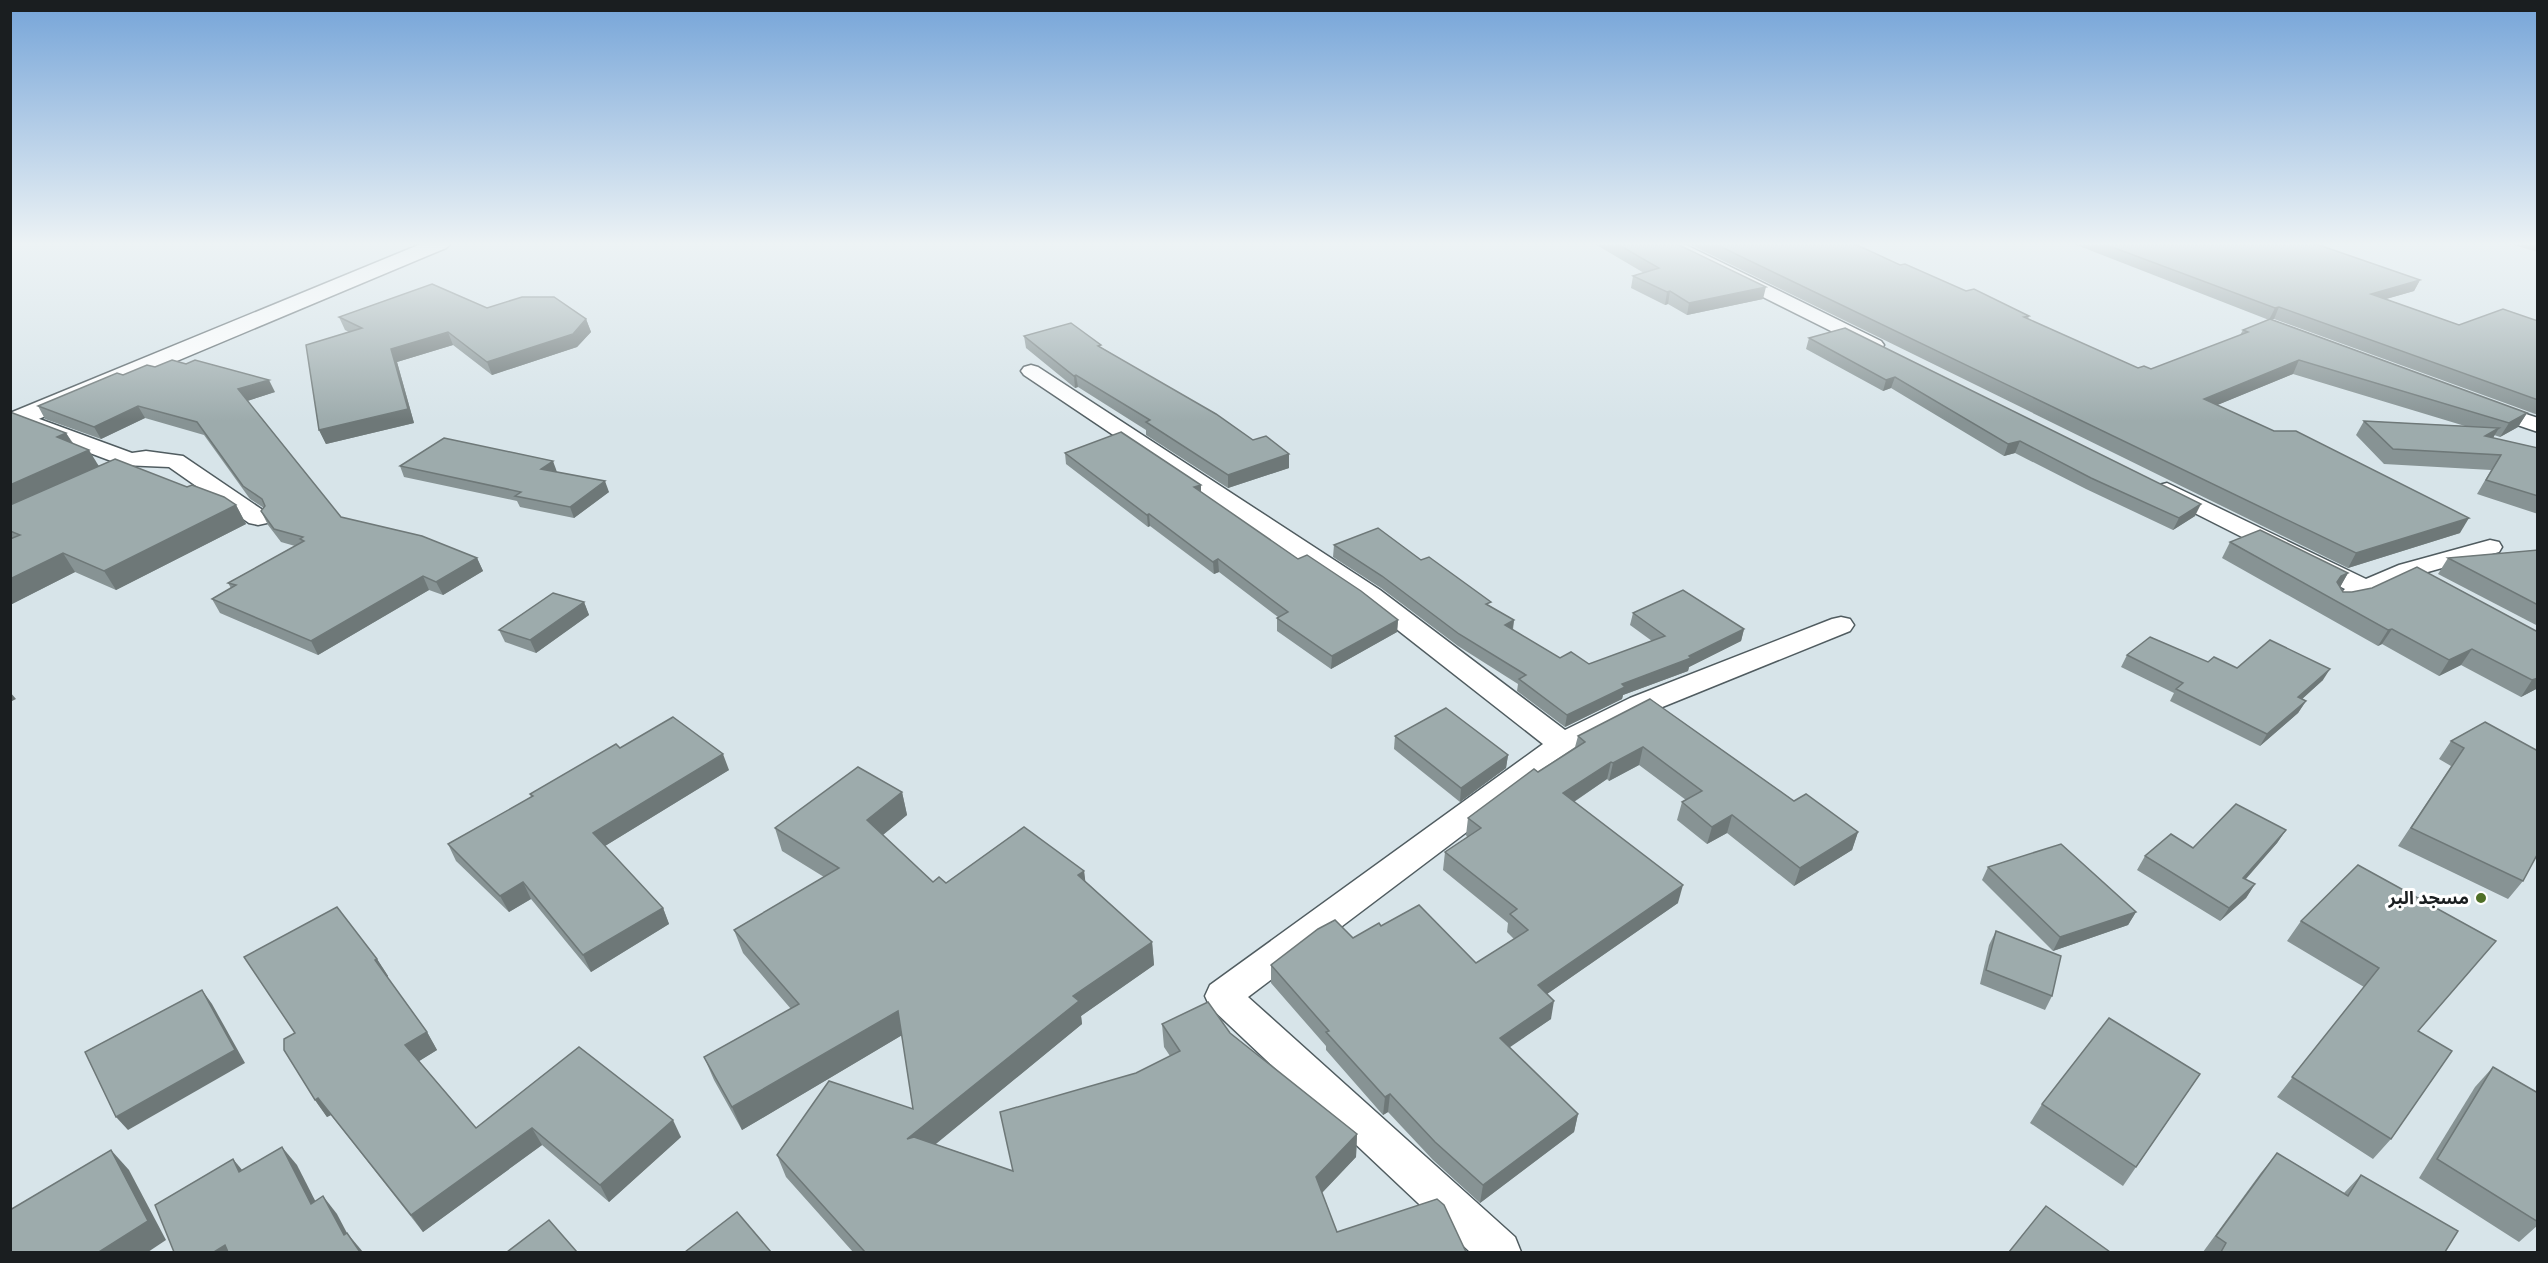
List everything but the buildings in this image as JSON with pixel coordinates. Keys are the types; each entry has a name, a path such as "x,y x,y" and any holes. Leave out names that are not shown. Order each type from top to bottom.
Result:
{"main road":[{"path":"16,421 297,303"}],"street":[{"path":"1789,303 1896,356"},
{"path":"1031,371 1371,596 1563,744"},
{"path":"2471,401 2538,426"},
{"path":"16,421 130,460 146,458 175,461 258,518"},
{"path":"104,477 146,458"},
{"path":"2153,483 2367,590"},
{"path":"2343,599 2409,570 2490,547"},
{"path":"2409,570 2438,586"},
{"path":"1500,1252 1223,996 1563,744 1640,705 1840,625"}],"place":[{"name":"مسجد البر","path":"2481,898"}]}
